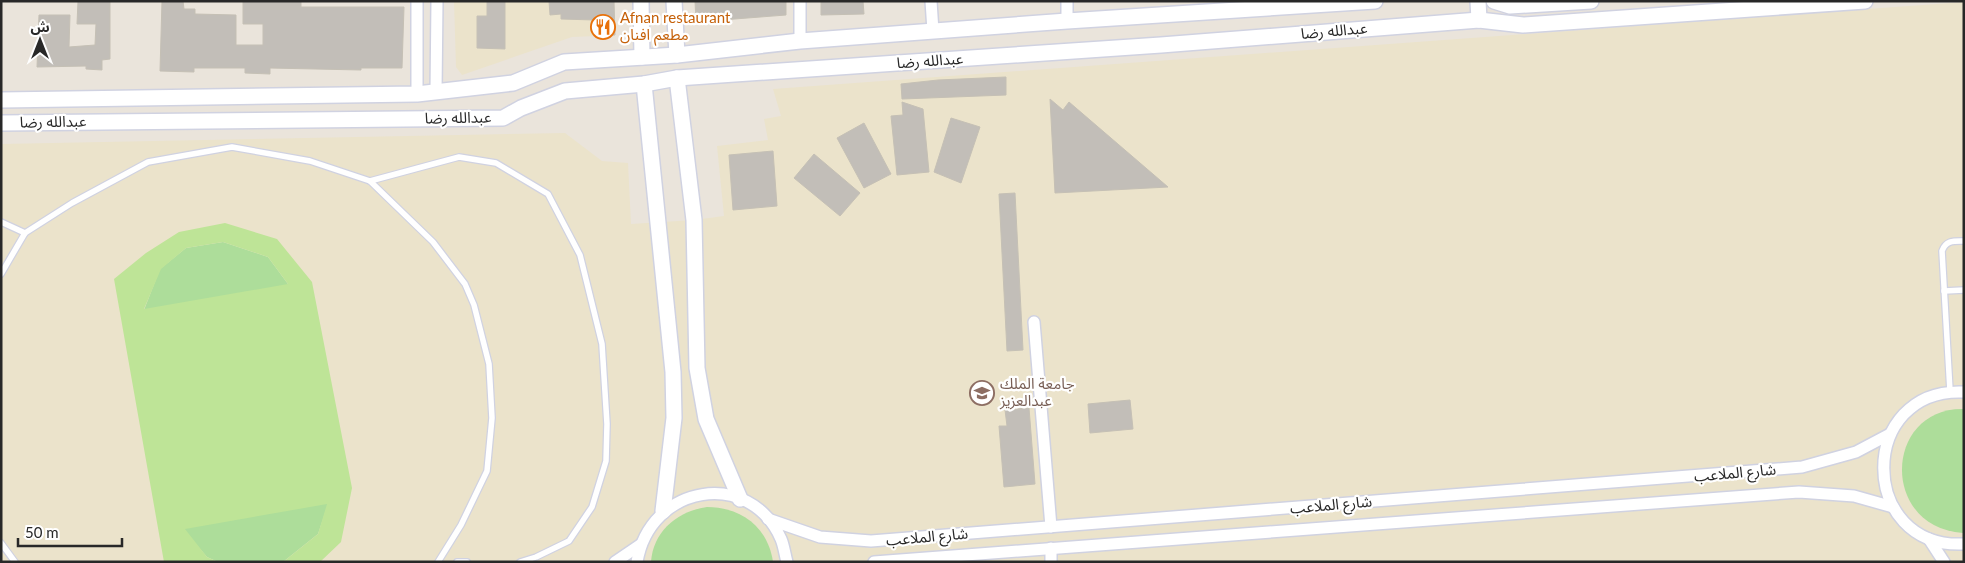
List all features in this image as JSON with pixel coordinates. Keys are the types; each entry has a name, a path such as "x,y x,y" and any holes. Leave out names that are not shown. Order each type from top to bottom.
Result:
{"street":[{"path":"417,1 418,94"},
{"path":"436,92 437,1"},
{"path":"641,1 642,57"},
{"path":"674,1 677,55"},
{"path":"800,1 800,41"},
{"path":"931,1 933,31"},
{"path":"1067,1 1067,20"},
{"name":"عبدالله رضا","path":"1,100 418,94 513,83 564,62 677,55 800,41 1067,20 1203,6 1375,1"},
{"path":"1478,1 1479,20"},
{"path":"1494,1 1512,4 1591,1"},
{"name":"عبدالله رضا","path":"1,123 503,118 521,108 565,91 644,84 677,78 1160,45 1479,20 1523,25 1864,1"},
{"path":"1512,4 1523,25"},
{"path":"677,78 694,220 697,368 706,419 740,499"},
{"path":"644,84 673,372 674,418 662,511"},
{"path":"1034,322 1051,527"},
{"path":"1964,392 1950,391 1926,399 1905,413 1890,434 1883,458 1884,483 1892,507 1908,526 1929,539 1951,544 1964,544"},
{"name":"شارع الملاعب","path":"768,519 820,537 871,541 1802,467 1856,452 1890,434"},
{"name":"شارع الملاعب","path":"874,562 1799,492 1854,496 1892,507"},
{"path":"637,562 640,545 649,526 662,511 680,500 700,494 720,494 740,499 756,507 768,519 782,540 787,562"},
{"path":"1929,539 1944,562"},
{"path":"615,562 640,545"},
{"path":"1051,548 1051,562"}],"lane":[{"path":"1,274 25,234 72,202 148,162 232,147 310,161 370,181 433,242 465,284 474,305 489,364 492,418 488,471 461,525 438,562"},
{"path":"370,181 458,158 496,163 548,194 580,255 602,344 607,424 606,461 592,507 569,541 536,558 520,562"},
{"path":"1,222 25,234"},
{"path":"1950,391 1942,252 1944,246 1950,242 1964,241"},
{"path":"1944,291 1964,290"},
{"path":"1,543 15,562"},
{"path":"456,562 467,562"}],"shaded area":[{"path":"454,1 595,1 596,36 572,37 462,75 456,67"},
{"name":"جامعة الملك عبدالعزيز","path":"1964,2 1964,562 1,562 1,144 565,133 602,161 628,163 631,224 694,220 724,216 717,146 768,140 764,119 781,116 773,89"}],"green space":[{"path":"225,223 277,239 312,282 352,488 341,542 320,562 283,562 318,534 327,504 185,529 207,557 218,562 164,562 114,279 146,253 179,232","holes":["223,242 268,257 288,284 144,309 161,269 186,248"]},
{"path":"223,242 268,257 288,284 328,504 318,534 283,562 218,562 207,557 184,530 144,310 160,269 186,248"},
{"path":"1964,409 1963,533 1936,526 1916,511 1905,491 1902,468 1906,446 1918,427 1938,414"},
{"path":"707,507 731,511 751,521 765,539 773,562 651,562 657,541 669,524 686,513"}],"building":[{"path":"78,1 110,1 110,59 102,60 102,70 86,69 86,66 37,67 39,15 70,15 69,47 95,45 96,24 77,24"},
{"path":"162,1 183,1 184,9 195,9 195,14 236,15 236,45 263,45 263,24 243,24 243,1 301,1 301,7 404,7 402,68 361,68 361,70 270,68 270,74 245,73 245,68 194,68 194,72 160,71"},
{"path":"487,1 505,1 505,49 477,48 477,16 487,16"},
{"path":"549,1 614,1 615,35 596,36 595,20 561,19 561,14 550,15"},
{"path":"695,1 786,1 786,15 696,22"},
{"path":"821,1 863,1 864,14 821,15"},
{"path":"1006,77 1006,95 902,99 901,84 938,80"},
{"path":"1050,99 1063,110 1069,102 1168,187 1055,193"},
{"path":"902,102 923,109 929,172 897,175 891,116 903,115"},
{"path":"951,118 980,127 961,183 934,172"},
{"path":"864,123 891,174 864,188 837,138"},
{"path":"773,151 777,206 733,210 729,155"},
{"path":"814,154 860,193 840,216 794,178"},
{"path":"1015,193 1023,350 1007,351 999,194"},
{"path":"1130,400 1133,429 1090,433 1088,404"},
{"path":"1029,408 1035,484 1004,487 999,426 1007,426 1005,410"}],"place":[{"name":"Afnan restaurant مطعم افنان","path":"603,27"},
{"name":"جامعة الملك عبدالعزيز","path":"982,393"}]}
